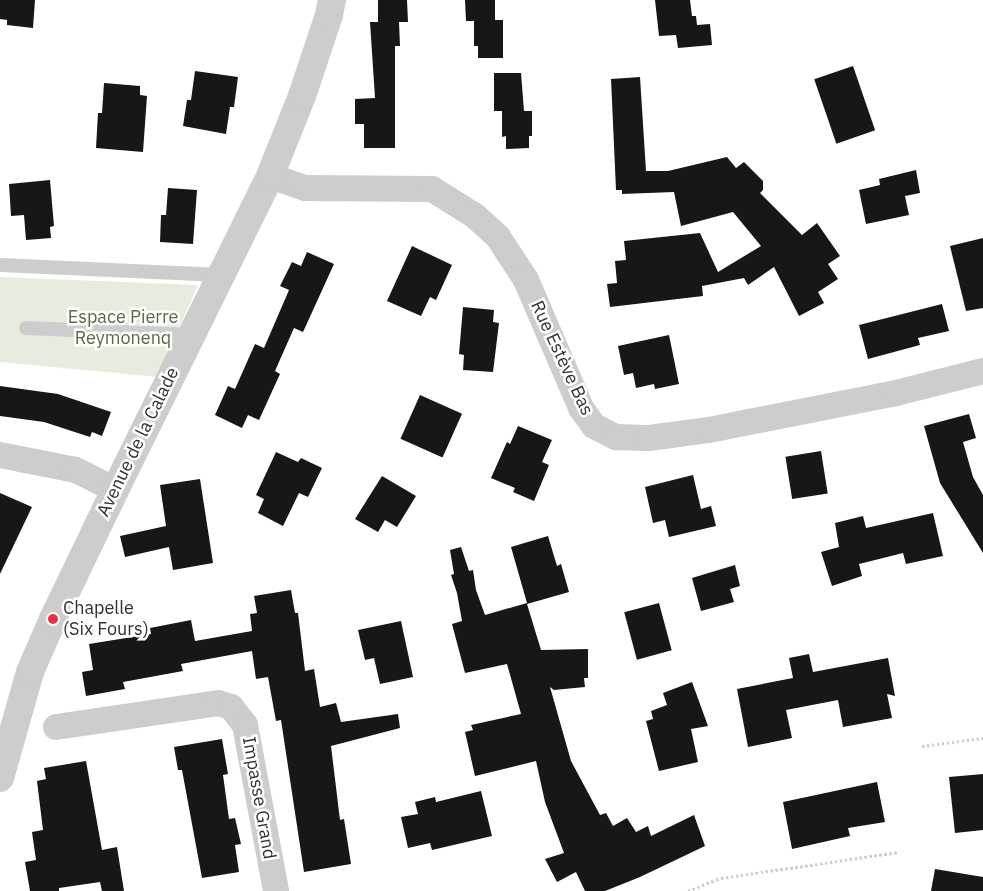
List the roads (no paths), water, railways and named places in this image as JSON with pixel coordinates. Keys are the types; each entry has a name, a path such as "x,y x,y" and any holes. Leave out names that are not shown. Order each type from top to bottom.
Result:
{"street":[{"name":"Avenue de la Calade","path":"0,778 30,672 115,490 270,176 302,96 329,15 332,0"},
{"name":"Rue Estève Bas","path":"270,176 305,188 432,189 475,216 498,237 526,280 581,408 594,426 616,437 649,438 709,430 896,393 983,371"},
{"path":"0,455 76,470 115,490"},
{"name":"Impasse Grand","path":"56,727 218,703 231,707 245,725 247,732 276,891"}],"lane":[{"path":"0,266 221,275"},
{"path":"26,328 191,335"}],"place":[{"name":"Chapelle (Six Fours)","path":"53,619"}],"park label":[{"name":"Espace Pierre Reymonenq","path":"123,328"}]}
